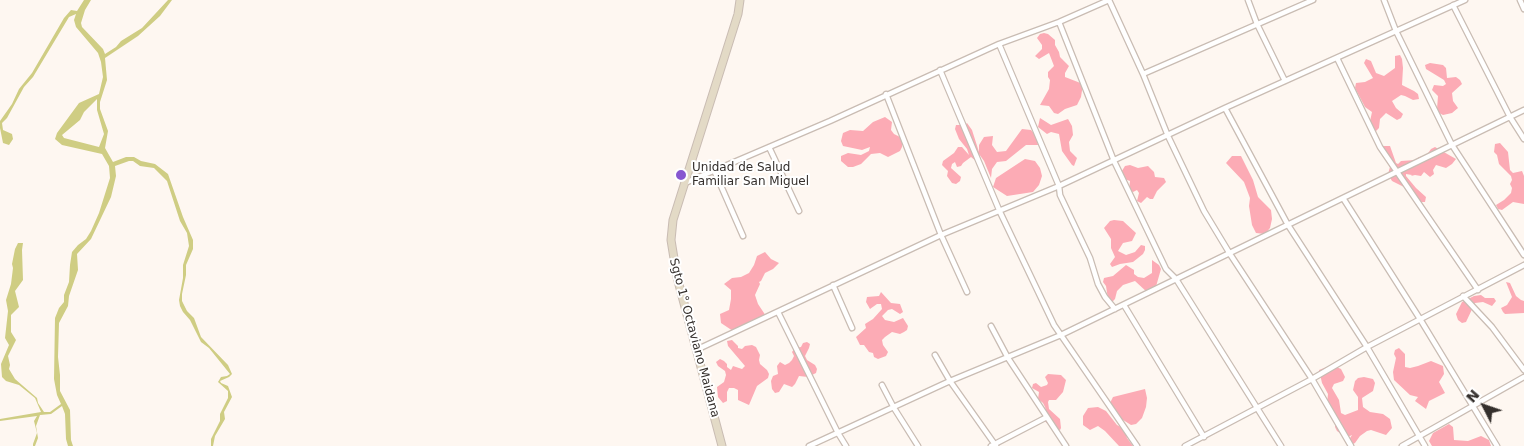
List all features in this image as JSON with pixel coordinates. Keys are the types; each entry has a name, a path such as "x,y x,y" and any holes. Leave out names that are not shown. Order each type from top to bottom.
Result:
{"main road":[{"name":"Sgto 1° Octaviano Maidana","path":"722,446 677,276 671,240 673,220 738,14 740,0"}],"street":[{"path":"684,183 998,44 1059,22 1110,0 1168,136 1204,211 1312,379 1351,446"},
{"path":"1248,0 1257,24 1285,81"},
{"path":"1143,74 1313,0"},
{"path":"1384,0 1396,31 1452,145 1524,255"},
{"path":"696,350 941,235 1060,186 1225,108 1465,0"},
{"path":"1520,0 1524,9"},
{"path":"1453,6 1510,117 1524,138"},
{"path":"1059,22 1114,160 1166,269 1176,278 1281,446"},
{"path":"998,44 1060,186 1060,195 1090,258 1098,284 1105,297 1115,309"},
{"path":"1337,58 1380,147 1478,290"},
{"path":"940,70 1000,212 1054,325 1137,446"},
{"path":"886,94 941,235 967,292"},
{"path":"1225,108 1288,225 1367,347 1425,446"},
{"path":"809,446 950,381 1061,335 1524,110"},
{"path":"769,147 798,212"},
{"path":"714,170 743,236"},
{"path":"1343,198 1497,446"},
{"path":"1185,446 1312,379 1367,347 1524,265"},
{"path":"833,286 852,328"},
{"path":"1464,296 1492,327 1524,370"},
{"path":"1124,305 1204,437"},
{"path":"778,312 846,446"},
{"path":"991,326 1008,358 1066,446"},
{"path":"935,355 950,381 994,445 1046,417"},
{"path":"1402,446 1524,377"},
{"path":"882,385 918,446"}],"shaded area":[{"path":"84,0 91,0 85,10 81,23 82,27 103,49 105,54 142,28 168,0 172,0 160,16 138,36 105,58 107,80 100,102 100,109 108,131 105,148 113,162 126,157 134,157 141,161 155,164 168,174 193,240 193,249 186,265 182,301 187,311 194,318 201,337 228,365 232,374 220,381 228,386 232,397 224,412 225,419 215,436 213,446 211,446 211,439 228,398 228,391 218,382 221,377 230,374 209,348 201,342 190,320 180,306 183,265 189,246 187,233 180,221 167,181 154,168 140,166 133,161 115,166 116,176 111,197 91,239 77,254 78,270 69,296 68,306 59,323 60,391 70,410 73,446 68,446 66,439 65,414 62,406 51,414 40,415 36,426 38,438 35,446 33,444 37,433 34,421 37,416 0,421 0,419 41,412 35,398 19,385 6,381 2,377 1,364 9,345 5,338 8,311 6,300 11,284 15,249 18,243 23,243 23,280 15,291 19,307 11,315 11,332 16,340 8,356 9,369 15,379 37,398 44,412 50,412 61,404 54,379 55,318 64,302 64,295 69,282 72,252 86,239 91,231 110,178 109,166 102,154 62,145 55,139 57,133 79,103 99,94 103,77 98,53 76,27 74,20 76,14 69,17 33,77 24,87 7,118 2,123 3,130 12,134 13,139 9,145 3,143 0,128 0,121 12,104 19,89 32,73 64,18 71,10 77,11","holes":["97,99 97,110 104,134 99,147 64,138 62,135 80,120 84,112"]},
{"path":"1044,33 1055,40 1060,57 1069,66 1065,77 1083,84 1081,97 1077,105 1065,109 1058,114 1054,113 1049,106 1040,105 1049,89 1050,80 1048,72 1054,66 1049,53 1039,59 1035,56 1042,49 1042,45 1037,38 1040,34"},
{"path":"1400,55 1403,68 1402,85 1418,94 1419,99 1413,100 1401,95 1392,101 1403,114 1401,118 1397,120 1386,113 1380,119 1379,128 1376,131 1372,130 1369,126 1372,112 1365,107 1355,88 1356,83 1365,82 1373,78 1364,63 1366,59 1371,61 1376,73 1384,76 1395,68 1395,56"},
{"path":"1430,63 1443,65 1446,68 1447,78 1456,77 1462,84 1452,93 1453,101 1458,108 1452,113 1443,115 1437,109 1438,96 1432,90 1434,85 1443,86 1446,84 1444,80 1426,69 1425,65"},
{"path":"885,117 892,122 891,130 894,134 902,138 900,151 888,157 880,153 871,154 861,164 853,167 848,167 841,161 841,156 848,153 861,155 869,151 870,147 862,150 843,146 841,141 843,133 850,130 863,131 873,122"},
{"path":"1040,118 1051,125 1068,119 1072,126 1073,135 1069,142 1070,151 1077,158 1074,166 1062,151 1059,134 1051,132 1047,134 1038,127"},
{"path":"967,123 972,130 979,152 979,145 984,137 993,136 992,145 997,152 1006,151 1022,129 1031,130 1037,137 1038,145 1026,145 1006,161 997,162 992,169 991,178 979,154 981,160 977,162 971,157 961,166 957,167 955,162 951,168 961,177 960,181 956,184 952,183 947,176 948,171 942,165 943,161 954,153 958,147 962,147 969,155 955,129 956,125 965,125"},
{"path":"1500,143 1508,152 1510,170 1513,173 1522,171 1524,176 1524,204 1513,202 1502,210 1498,209 1496,205 1511,193 1512,188 1510,184 1512,180 1511,176 1499,164 1497,155 1494,152 1495,144"},
{"path":"1383,146 1390,146 1398,164 1401,161 1415,160 1426,156 1435,147 1456,159 1446,168 1436,165 1433,170 1434,174 1430,177 1424,172 1421,176 1406,174 1416,188 1426,197 1425,202 1421,202 1404,187 1392,181 1388,174 1390,167 1385,159"},
{"path":"1232,156 1241,156 1253,180 1258,197 1271,210 1270,228 1265,234 1256,233 1252,225 1249,206 1250,198 1244,182 1226,163"},
{"path":"1025,159 1035,161 1040,168 1042,176 1039,185 1033,192 1007,196 993,187 996,178"},
{"path":"1130,165 1138,168 1148,166 1154,172 1155,177 1164,178 1166,182 1157,191 1153,199 1147,197 1141,203 1137,201 1139,193 1137,190 1133,192 1129,190 1130,181 1122,178 1120,174 1125,166"},
{"path":"1110,221 1123,221 1136,233 1132,241 1123,243 1118,251 1126,255 1135,252 1141,245 1145,246 1145,250 1133,262 1112,267 1110,264 1115,257 1111,248 1111,239 1104,228"},
{"path":"765,252 771,259 779,263 765,273 759,282 760,284 755,295 758,304 768,319 752,327 743,328 736,333 721,323 720,314 729,310 731,299 731,290 724,284 732,278 741,277 749,273 757,256"},
{"path":"1152,260 1161,269 1155,290 1148,293 1135,281 1123,285 1117,291 1112,302 1108,299 1106,286 1103,282 1104,278 1113,276 1126,265 1134,270 1134,274 1138,277 1144,278 1152,273"},
{"path":"1506,282 1510,283 1516,296 1524,301 1524,313 1505,314 1503,312 1501,308 1507,305 1512,297"},
{"path":"881,292 891,303 900,304 903,312 900,314 892,309 888,310 882,316 885,320 894,322 903,318 908,326 904,332 900,334 892,332 882,340 888,352 886,356 878,359 864,345 860,345 856,337 866,328 865,324 873,319 882,309 881,304 877,304 870,309 866,302 867,297 879,296"},
{"path":"1481,295 1485,298 1494,298 1496,301 1492,306 1483,302 1475,303 1466,322 1462,323 1458,320 1456,314 1462,302"},
{"path":"732,340 738,348 742,349 745,346 752,345 756,347 760,355 760,364 769,374 768,378 757,386 749,405 738,400 738,390 734,388 729,388 727,401 723,403 718,397 717,387 724,382 726,375 725,371 716,362 720,359 724,361 731,370 733,366 742,369 745,366 728,346 727,341"},
{"path":"807,342 810,344 805,356 807,360 815,365 816,373 808,377 799,376 792,387 784,384 779,392 775,393 772,389 771,381 773,376 778,374 777,366 780,362 785,365 789,363 794,356 792,352 795,348 801,347 803,343"},
{"path":"1399,348 1405,354 1405,367 1410,368 1431,361 1443,366 1444,374 1439,382 1445,393 1429,401 1426,409 1415,401 1418,397 1410,395 1394,380 1393,372 1396,358 1394,354 1395,350"},
{"path":"1332,365 1341,369 1345,377 1343,381 1334,384 1332,388 1339,400 1341,413 1345,415 1358,410 1358,397 1353,390 1355,381 1358,378 1364,377 1373,379 1375,383 1373,391 1362,398 1363,407 1370,412 1383,414 1390,419 1392,428 1386,435 1371,430 1367,431 1351,445 1348,441 1352,435 1344,436 1337,431 1335,419 1327,404 1328,394 1322,383 1319,370"},
{"path":"1048,374 1061,375 1066,380 1063,392 1056,400 1049,400 1048,402 1049,409 1060,419 1060,430 1054,429 1042,419 1042,414 1046,411 1045,407 1038,399 1039,392 1032,388 1033,384 1036,383 1041,387 1047,385 1045,377"},
{"path":"1145,389 1146,407 1142,418 1136,424 1131,425 1120,418 1110,406 1113,397"},
{"path":"1098,407 1106,411 1117,425 1125,429 1127,438 1133,446 1119,446 1098,426 1090,430 1083,425 1083,416 1088,408"},
{"path":"1449,424 1453,427 1454,440 1468,441 1481,436 1489,440 1491,446 1432,446 1429,441 1433,433"}],"place":[{"name":"Unidad de Salud Familiar San Miguel","path":"681,175"}]}
